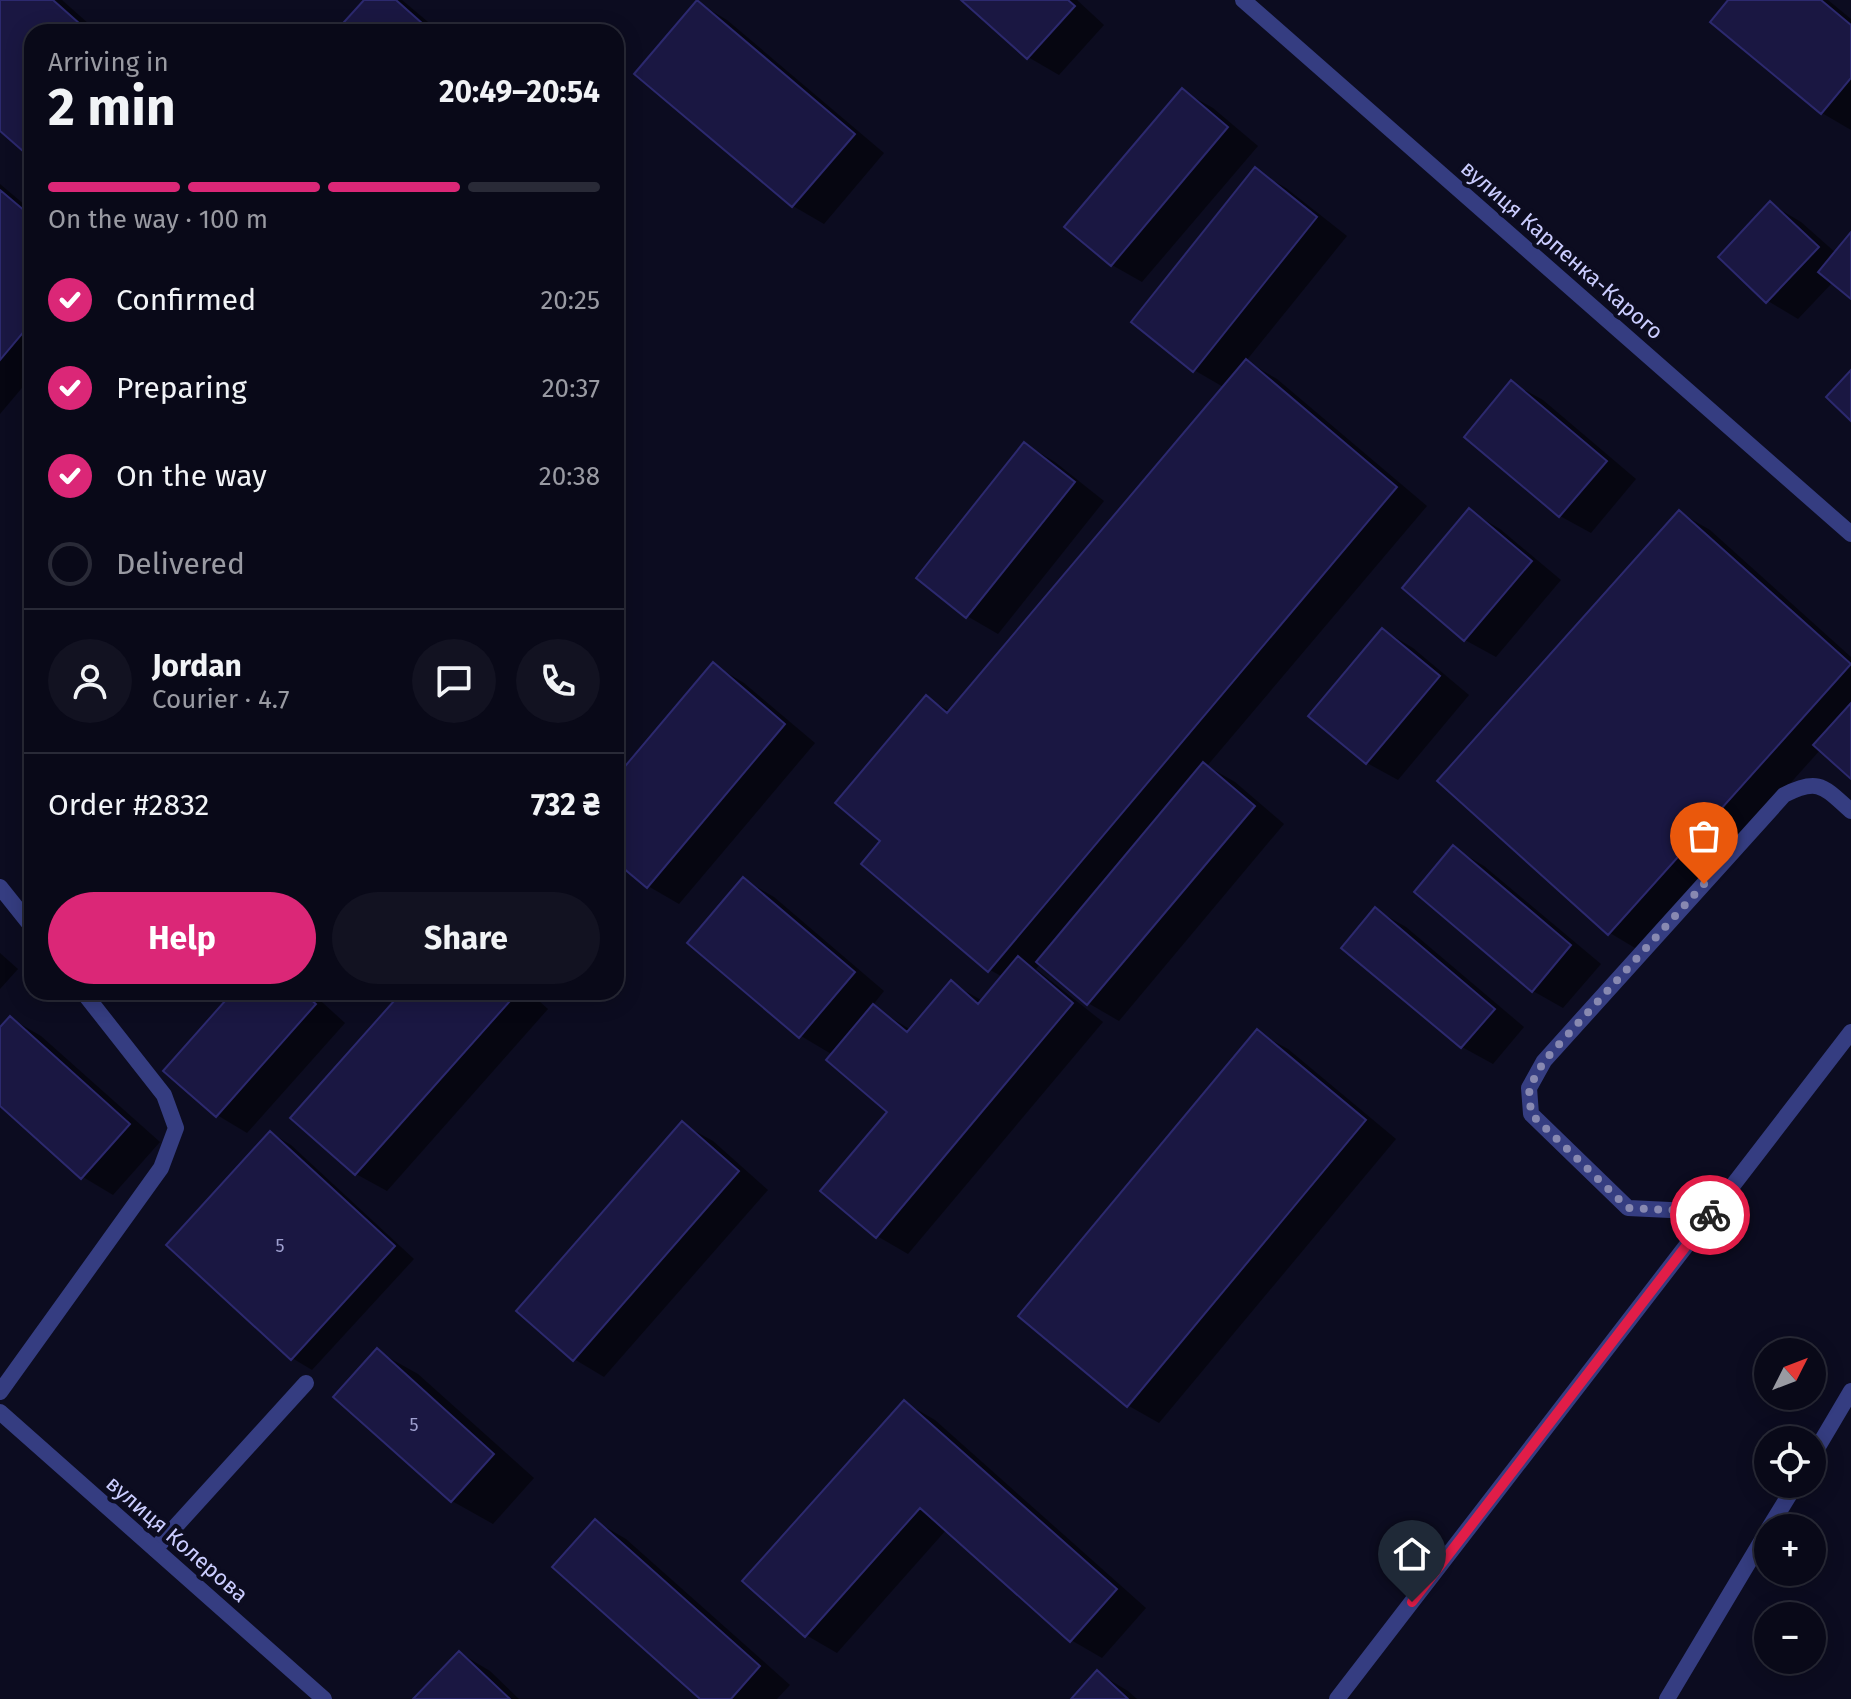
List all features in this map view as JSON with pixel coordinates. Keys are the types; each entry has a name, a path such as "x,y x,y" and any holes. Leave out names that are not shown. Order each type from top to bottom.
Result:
{"street":[{"name":"вулиця Карпенка-Карого","path":"1243,0 1851,534"},
{"path":"1712,1212 1628,1208 1531,1114 1529,1088 1544,1061 1784,795 1806,784 1823,787 1851,811"},
{"path":"0,887 24,917"},
{"path":"0,1392 161,1168 176,1128 164,1095 89,1000"},
{"path":"1337,1699 1851,1032"},
{"path":"155,1549 306,1383"},
{"path":"1826,1433 1851,1391"},
{"name":"вулиця Колерова","path":"0,1412 324,1699"},
{"path":"1667,1699 1754,1554"}],"building":[{"path":"0,0 53,0 80,24 24,24 24,152 0,131"},
{"path":"364,0 396,0 423,24 342,24"},
{"path":"697,0 855,134 792,207 634,74"},
{"path":"961,0 1068,0 1075,6 1027,59"},
{"path":"1728,0 1821,0 1851,25 1851,78 1821,114 1710,22"},
{"path":"1182,88 1228,127 1111,266 1064,227"},
{"path":"1255,167 1317,217 1193,372 1131,322"},
{"path":"0,190 24,210 24,332 0,360"},
{"path":"1770,201 1819,247 1766,303 1718,257"},
{"path":"1851,232 1851,299 1818,272"},
{"path":"1246,359 1397,487 988,972 861,864 880,841 835,803 926,695 947,713"},
{"path":"1851,370 1851,421 1826,397"},
{"path":"1511,380 1607,461 1559,517 1464,437"},
{"path":"1024,442 1075,482 966,618 916,578"},
{"path":"1469,508 1532,561 1464,641 1402,588"},
{"path":"1679,510 1851,664 1608,935 1437,781"},
{"path":"1382,628 1440,676 1366,764 1308,716"},
{"path":"713,662 785,724 647,888 624,869 624,768"},
{"path":"1851,703 1851,779 1813,745"},
{"path":"1203,762 1255,806 1087,1005 1036,962"},
{"path":"1453,845 1571,945 1532,992 1414,892"},
{"path":"743,877 855,972 799,1038 687,943"},
{"path":"1375,907 1495,1009 1461,1048 1341,948"},
{"path":"1018,956 1073,1003 876,1238 820,1191 887,1112 826,1060 873,1004 907,1032 951,980 978,1004"},
{"path":"226,1000 311,1000 316,1004 216,1117 163,1071"},
{"path":"395,1000 511,1000 355,1175 290,1118"},
{"path":"10,1016 130,1124 81,1179 0,1106 0,1027"},
{"path":"1257,1029 1366,1120 1127,1407 1018,1316"},
{"path":"682,1121 739,1171 573,1361 516,1311"},
{"path":"270,1131 395,1246 291,1360 166,1245"},
{"path":"377,1348 494,1454 451,1502 333,1397"},
{"path":"904,1400 1117,1589 1070,1642 920,1508 805,1637 742,1581"},
{"path":"595,1519 760,1666 731,1699 700,1699 552,1567"},
{"path":"459,1651 510,1699 413,1699"},
{"path":"1097,1670 1128,1699 1071,1699"}],"way so far":[{"path":"1704,884 1544,1061 1529,1088 1531,1114 1628,1208 1712,1212 1710,1215"}],"route":[{"path":"1412,1602 1710,1215"}]}
